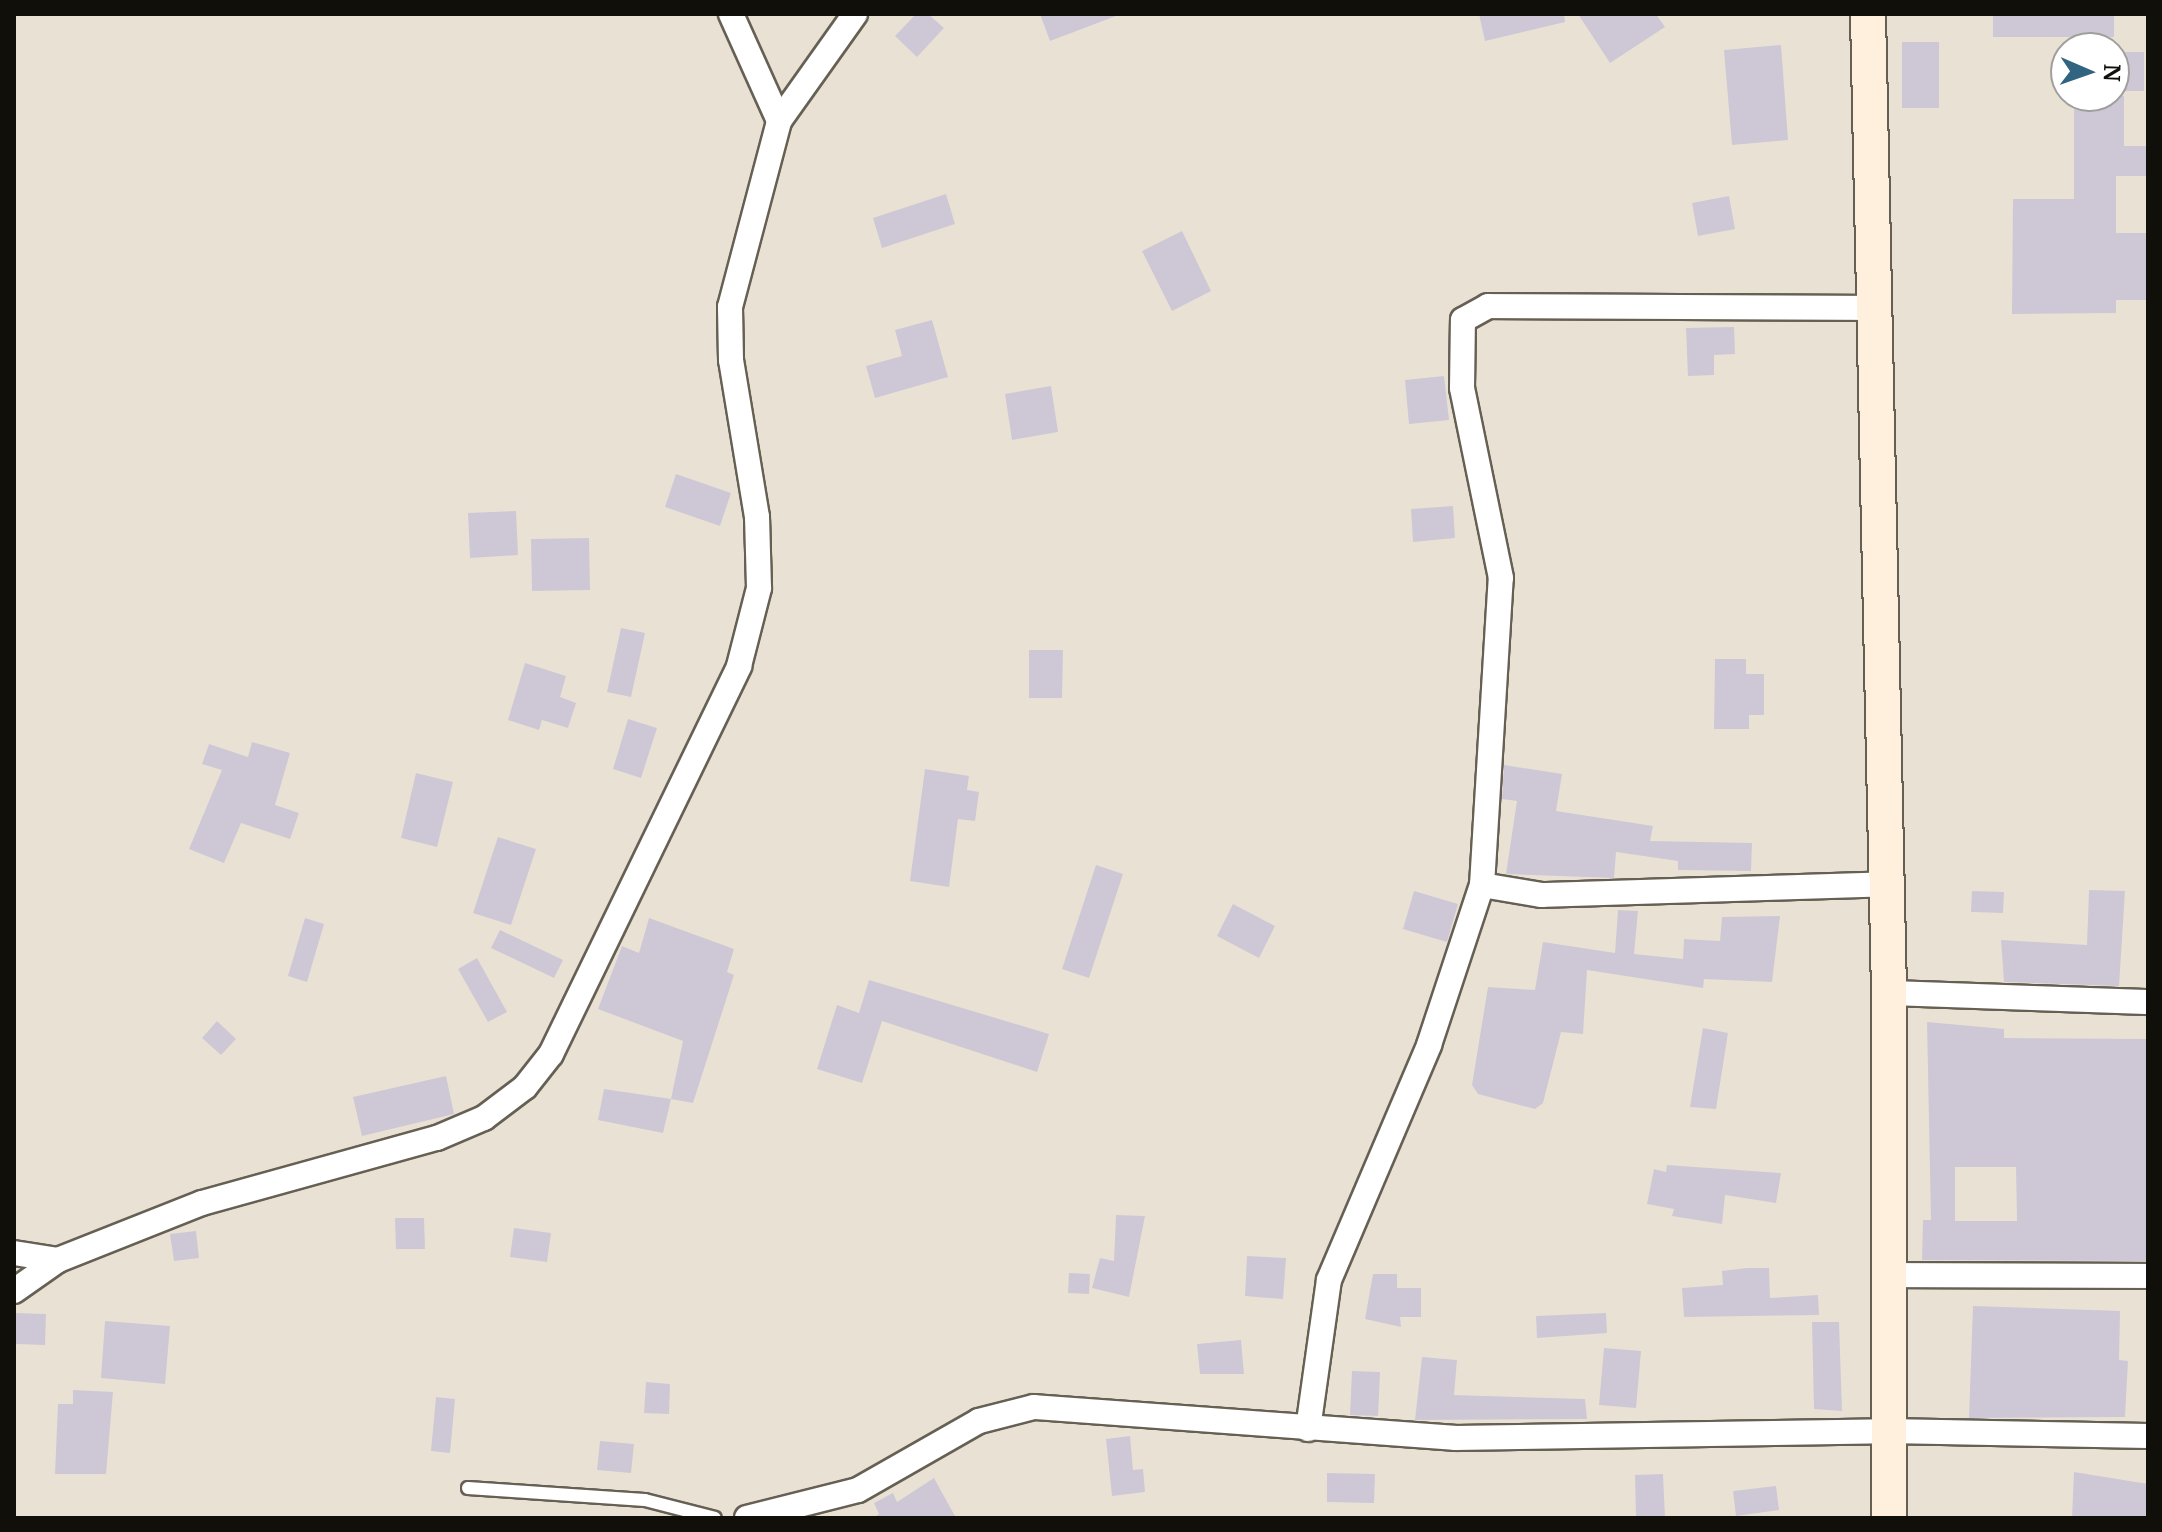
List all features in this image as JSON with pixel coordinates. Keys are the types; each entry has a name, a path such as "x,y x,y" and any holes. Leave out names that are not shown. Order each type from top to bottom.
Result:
{"main road":[{"path":"1868,14 1883,884 1889,993 1885,1275 1889,1518"}],"street":[{"path":"731,14 779,121"},
{"path":"14,1291 58,1260 202,1203 437,1138 484,1118 525,1087 551,1054 739,666 756,601 757,517 731,360 730,307 779,121 855,14"},
{"path":"1308,1429 1329,1280 1429,1045 1482,885 1501,578 1462,388 1463,320 1488,306 1872,308"},
{"path":"1482,885 1542,895 1883,884"},
{"path":"1889,993 2148,1002"},
{"path":"14,1253 58,1260"},
{"path":"1885,1275 2148,1276"},
{"path":"747,1518 858,1490 979,1421 1034,1407 1455,1438 1886,1431 2148,1436"}],"lane":[{"path":"468,1488 645,1500 715,1518"}],"building":[{"path":"916,14 928,14 944,28 917,57 895,36"},
{"path":"1040,14 1116,14 1116,16 1050,41"},
{"path":"1479,14 1564,14 1565,22 1485,41"},
{"path":"1578,14 1656,14 1665,27 1610,63"},
{"path":"1993,14 2114,14 2114,32 2050,32 2050,37 1993,37"},
{"path":"1902,42 1939,42 1939,108 1902,108"},
{"path":"1781,45 1788,140 1732,145 1724,50"},
{"path":"2130,52 2144,52 2144,91 2130,91"},
{"path":"2074,112 2124,112 2124,146 2148,146 2148,176 2116,176 2116,233 2148,233 2148,300 2116,300 2116,313 2012,314 2013,199 2074,199"},
{"path":"946,194 955,224 882,248 873,218"},
{"path":"1729,196 1735,229 1698,236 1692,203"},
{"path":"1182,231 1211,291 1172,311 1142,251"},
{"path":"932,320 948,377 875,398 866,366 902,356 895,330"},
{"path":"1734,327 1735,354 1714,355 1714,375 1688,376 1686,328"},
{"path":"1444,376 1449,420 1409,424 1405,380"},
{"path":"1051,386 1058,432 1012,440 1005,394"},
{"path":"676,474 731,493 720,526 665,507"},
{"path":"1453,506 1455,538 1413,542 1411,509"},
{"path":"516,511 518,555 470,558 468,513"},
{"path":"589,538 590,590 532,591 531,539"},
{"path":"621,628 645,633 631,697 607,692"},
{"path":"1029,650 1063,650 1062,698 1029,698"},
{"path":"1715,659 1746,659 1746,674 1764,674 1764,715 1749,715 1749,729 1714,729"},
{"path":"525,663 566,676 560,697 576,703 568,728 542,720 539,730 508,720"},
{"path":"628,719 657,728 641,778 613,769"},
{"path":"252,742 290,753 275,805 299,813 290,839 241,823 224,863 189,849 222,770 202,764 209,744 248,757"},
{"path":"1504,765 1562,774 1556,811 1653,826 1650,841 1752,843 1751,871 1678,870 1678,861 1616,852 1614,878 1506,874 1517,801 1502,799"},
{"path":"925,769 969,776 967,790 979,792 975,821 958,819 949,887 910,881"},
{"path":"416,773 453,782 437,847 401,838"},
{"path":"498,837 536,849 511,925 473,913"},
{"path":"1096,865 1123,874 1089,978 1062,969"},
{"path":"2089,890 2125,891 2119,986 2004,982 2001,940 2087,945"},
{"path":"1414,891 1458,904 1447,942 1403,929"},
{"path":"1972,891 2004,892 2003,913 1971,912"},
{"path":"1233,904 1275,926 1259,958 1217,936"},
{"path":"1618,910 1638,911 1634,954 1683,959 1684,939 1720,941 1722,917 1780,916 1772,982 1704,979 1703,988 1587,970 1583,1034 1561,1032 1543,1103 1535,1109 1478,1094 1472,1085 1488,987 1535,990 1543,942 1615,953"},
{"path":"305,918 324,924 307,982 288,976"},
{"path":"649,918 734,949 727,972 734,975 693,1103 671,1099 683,1041 598,1009 622,946 639,953"},
{"path":"500,930 563,960 554,978 491,948"},
{"path":"477,958 507,1012 488,1022 458,969"},
{"path":"869,980 1049,1034 1037,1072 882,1021 862,1083 817,1069 837,1005 859,1013"},
{"path":"217,1021 236,1039 221,1055 202,1038"},
{"path":"1927,1022 2004,1029 2004,1038 2148,1039 2148,1261 1922,1260 1923,1220 1931,1220","holes":["1955,1167 2016,1167 2017,1221 1955,1221"]},
{"path":"1703,1028 1728,1033 1716,1109 1690,1107"},
{"path":"446,1076 454,1114 362,1136 353,1097"},
{"path":"604,1089 671,1099 663,1133 598,1120"},
{"path":"1667,1165 1781,1173 1776,1203 1725,1195 1722,1224 1672,1216 1674,1209 1647,1204 1654,1169 1666,1172"},
{"path":"1116,1215 1145,1216 1129,1297 1092,1288 1100,1258 1114,1261"},
{"path":"395,1218 424,1218 425,1249 396,1249"},
{"path":"514,1228 551,1233 547,1262 510,1257"},
{"path":"196,1231 199,1258 174,1261 170,1234"},
{"path":"1247,1256 1286,1258 1283,1299 1245,1296"},
{"path":"1769,1268 1770,1298 1818,1295 1819,1315 1684,1317 1682,1288 1723,1285 1722,1271"},
{"path":"1069,1273 1090,1274 1089,1294 1068,1293"},
{"path":"1373,1274 1397,1274 1397,1288 1421,1288 1421,1317 1400,1317 1401,1327 1365,1319"},
{"path":"1973,1306 2120,1311 2119,1360 2128,1361 2125,1417 1969,1418"},
{"path":"14,1313 46,1314 45,1345 14,1344"},
{"path":"1606,1313 1607,1333 1537,1338 1536,1316"},
{"path":"105,1321 170,1326 165,1384 101,1378"},
{"path":"1812,1322 1839,1322 1842,1411 1814,1409"},
{"path":"1241,1340 1244,1374 1200,1374 1197,1344"},
{"path":"1604,1348 1641,1351 1636,1408 1599,1405"},
{"path":"1422,1357 1457,1360 1454,1395 1585,1399 1587,1419 1415,1420"},
{"path":"1352,1371 1380,1372 1378,1416 1350,1415"},
{"path":"646,1382 670,1384 669,1414 644,1413"},
{"path":"73,1390 113,1392 106,1474 55,1474 58,1404 73,1404"},
{"path":"436,1397 455,1399 450,1453 431,1451"},
{"path":"1130,1436 1133,1470 1143,1469 1145,1492 1112,1496 1106,1439"},
{"path":"600,1441 634,1444 631,1473 597,1470"},
{"path":"2074,1472 2148,1484 2148,1518 2072,1518"},
{"path":"1327,1473 1375,1474 1374,1503 1327,1502"},
{"path":"1663,1474 1665,1518 1636,1518 1635,1475"},
{"path":"934,1478 956,1518 873,1518 879,1514 874,1503 893,1493 897,1502"},
{"path":"1776,1486 1779,1510 1736,1516 1733,1491"}]}
